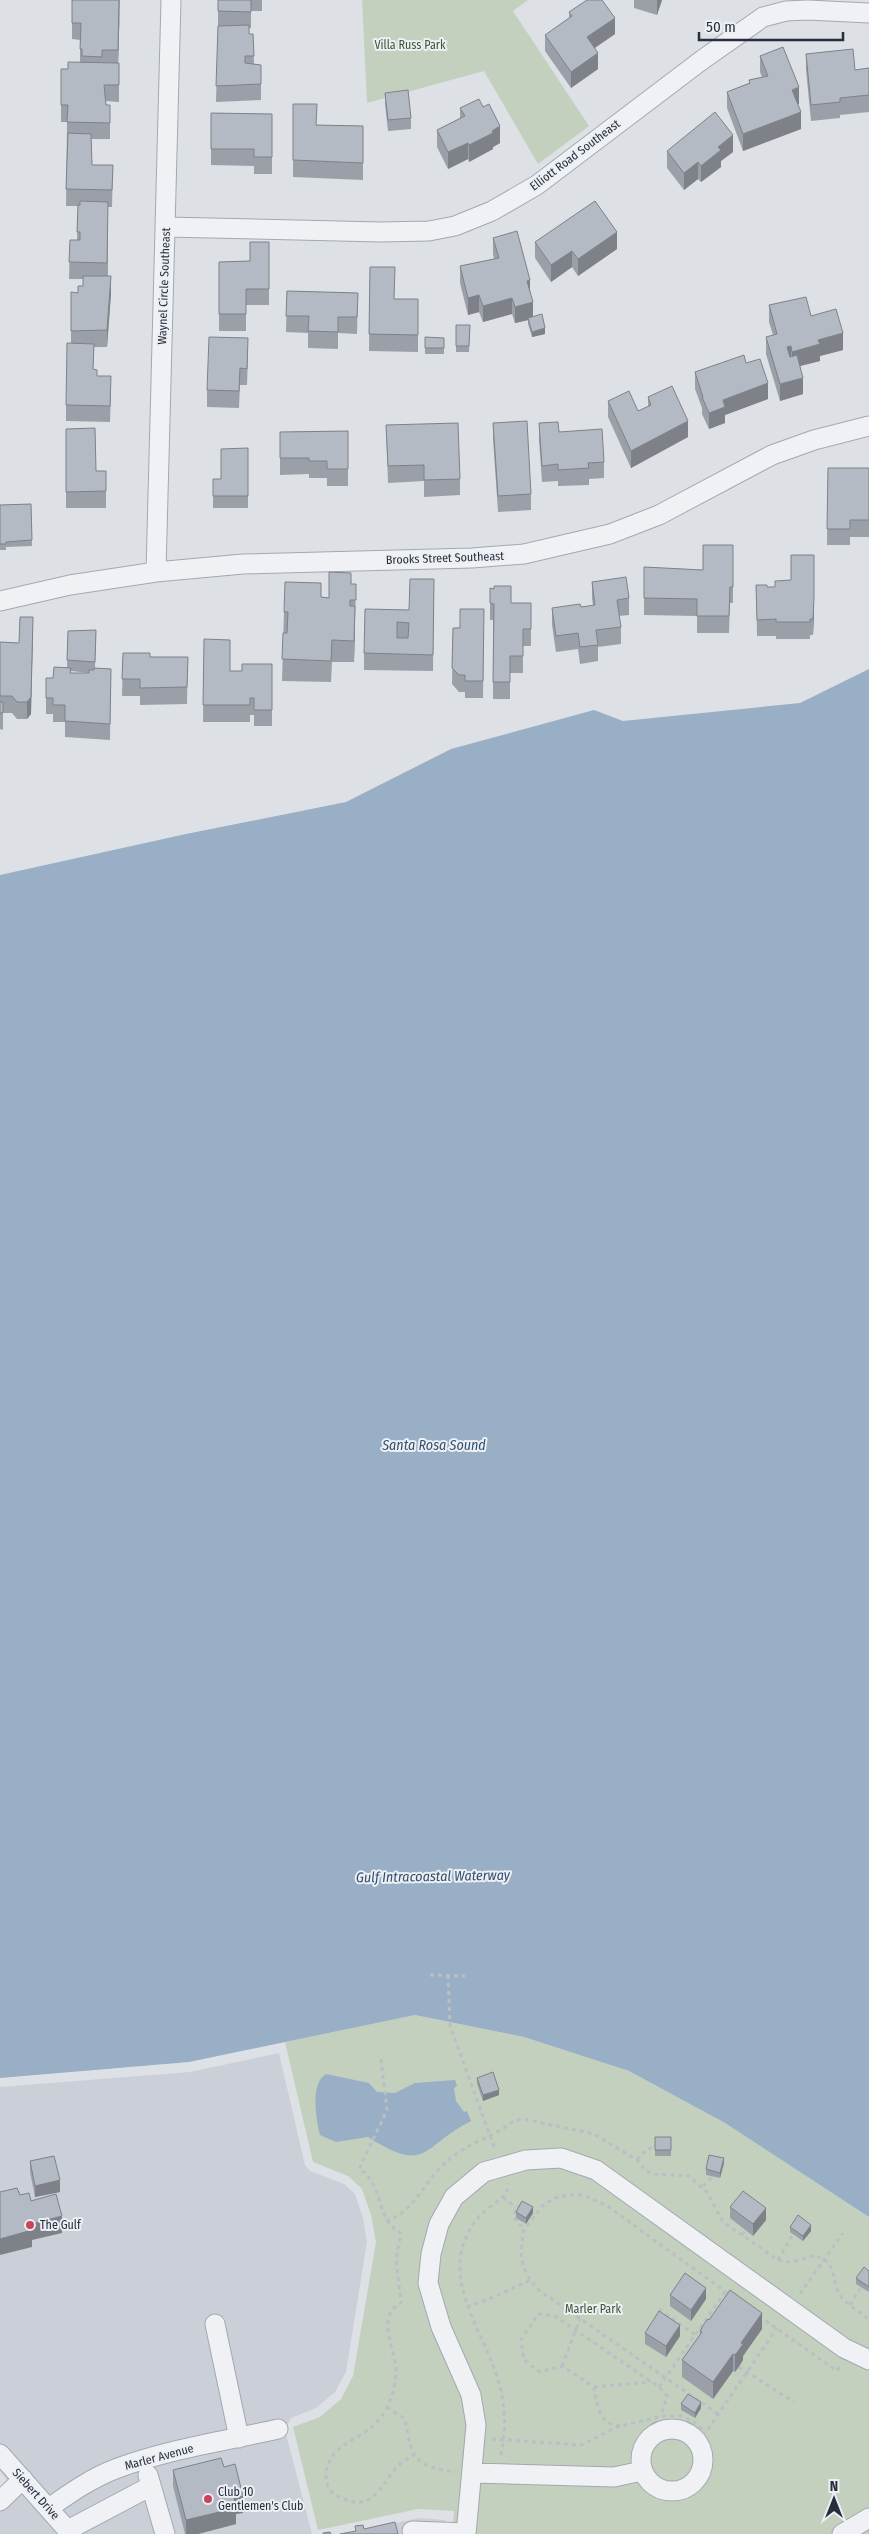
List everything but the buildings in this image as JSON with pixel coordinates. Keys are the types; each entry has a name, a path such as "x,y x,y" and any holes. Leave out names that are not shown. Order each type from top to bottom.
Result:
{"street":[{"name":"Waynel Circle Southeast","path":"156,572 171,0"},
{"name":"Elliott Road Southeast","path":"165,228 381,232 429,231 455,226 492,212 537,185 709,54 752,24 766,8 786,11 808,10 869,13"},
{"name":"Brooks Street Southeast","path":"0,601 70,585 156,572 243,564 472,558 524,554 610,534 659,515 772,456 814,440 869,426"},
{"path":"412,2531 466,2533 464,2469 474,2439 476,2425 471,2395 441,2326 428,2283 431,2254 439,2224 454,2197 484,2172 526,2160 561,2158 596,2170 789,2309 850,2351 869,2360"},
{"path":"215,2324 239,2438"},
{"name":"Marler Avenue","path":"49,2508 92,2480 143,2460 278,2429"},
{"path":"672,2429 700,2436 703,2454 702,2471 697,2479 684,2489 667,2492 659,2489 646,2478 642,2471 641,2454 649,2439 656,2433 672,2429"},
{"name":"Siebert Drive","path":"0,2454 70,2532"},
{"path":"143,2460 165,2534"},
{"path":"464,2469 497,2474 614,2476 642,2471"},
{"path":"0,2500 23,2479"},
{"path":"70,2532 151,2486"},
{"path":"842,2534 869,2518"}],"path":[{"path":"430,1975 465,1976"},
{"path":"448,1975 450,2026 508,2188 503,2197 491,2204 474,2223 460,2256 461,2290 498,2379 505,2424 504,2440 497,2474"},
{"path":"380,2059 388,2110 359,2169 370,2176 389,2226 401,2234 396,2259 401,2303 394,2306 388,2318 396,2374 387,2407 374,2424 334,2452 329,2460 326,2481 331,2492 353,2502 371,2499 381,2490 397,2466 414,2454"},
{"path":"637,2160 648,2149 655,2147"},
{"path":"703,2186 712,2177"},
{"path":"718,2414 540,2291 530,2280 521,2256 521,2241 525,2226 534,2220 535,2210 555,2198 568,2195 582,2195 594,2199 606,2205 733,2297"},
{"path":"503,2197 516,2208"},
{"path":"524,2204 516,2208 514,2216 516,2221 525,2226"},
{"path":"733,2229 737,2223"},
{"path":"742,2235 746,2230"},
{"path":"778,2260 793,2234"},
{"path":"474,2439 581,2445 620,2426 661,2416 681,2416 693,2421 700,2436 718,2414 789,2309 844,2234"},
{"path":"467,2307 530,2280"},
{"path":"850,2305 862,2287"},
{"path":"659,2387 725,2292"},
{"path":"658,2309 704,2341"},
{"path":"754,2313 837,2371 850,2351"},
{"path":"652,2382 594,2387 562,2366 540,2372 524,2360 521,2340 538,2314 555,2316 576,2329 652,2382 659,2387 667,2396 661,2416"},
{"path":"562,2366 580,2319"},
{"path":"739,2367 794,2402"},
{"path":"594,2387 598,2411 612,2425 620,2426"},
{"path":"387,2407 406,2419 407,2437 414,2454 422,2463 438,2470 455,2472 464,2469"}],"shaded area":[{"path":"279,2053 305,2165 310,2171 344,2184 355,2194 363,2218 367,2242 346,2372 335,2392 316,2408 291,2418 285,2430 312,2534 0,2534 0,2512 19,2497 0,2471 0,2087 190,2072"},
{"path":"419,2518 445,2520 444,2534 345,2534"}],"green space":[{"name":"Villa Russ Park","path":"362,0 528,0 513,11 589,126 538,164 484,71 367,103"},
{"name":"Marler Park","path":"415,2015 524,2037 629,2071 725,2123 869,2217 869,2534 452,2534 454,2511 418,2509 318,2530 293,2427 320,2417 341,2399 353,2376 376,2242 371,2215 362,2189 348,2176 313,2162 285,2042"}],"water":[{"name":"Santa Rosa Sound","path":"869,669 869,2217 725,2123 629,2071 524,2037 415,2015 189,2062 0,2078 0,875 186,834 346,802 451,749 594,710 623,721 800,703"},
{"path":"326,2074 369,2083 377,2092 395,2093 415,2083 455,2080 457,2086 454,2088 456,2101 464,2112 467,2111 471,2121 432,2148 414,2155 402,2154 368,2137 336,2142 320,2135 317,2120 316,2093 321,2079"}],"place":[{"name":"The Gulf","path":"30,2225"},
{"name":"Club 10 Gentlemen's Club","path":"208,2499"}],"water label":[{"name":"Gulf Intracoastal Waterway","path":"433,1876"}]}
